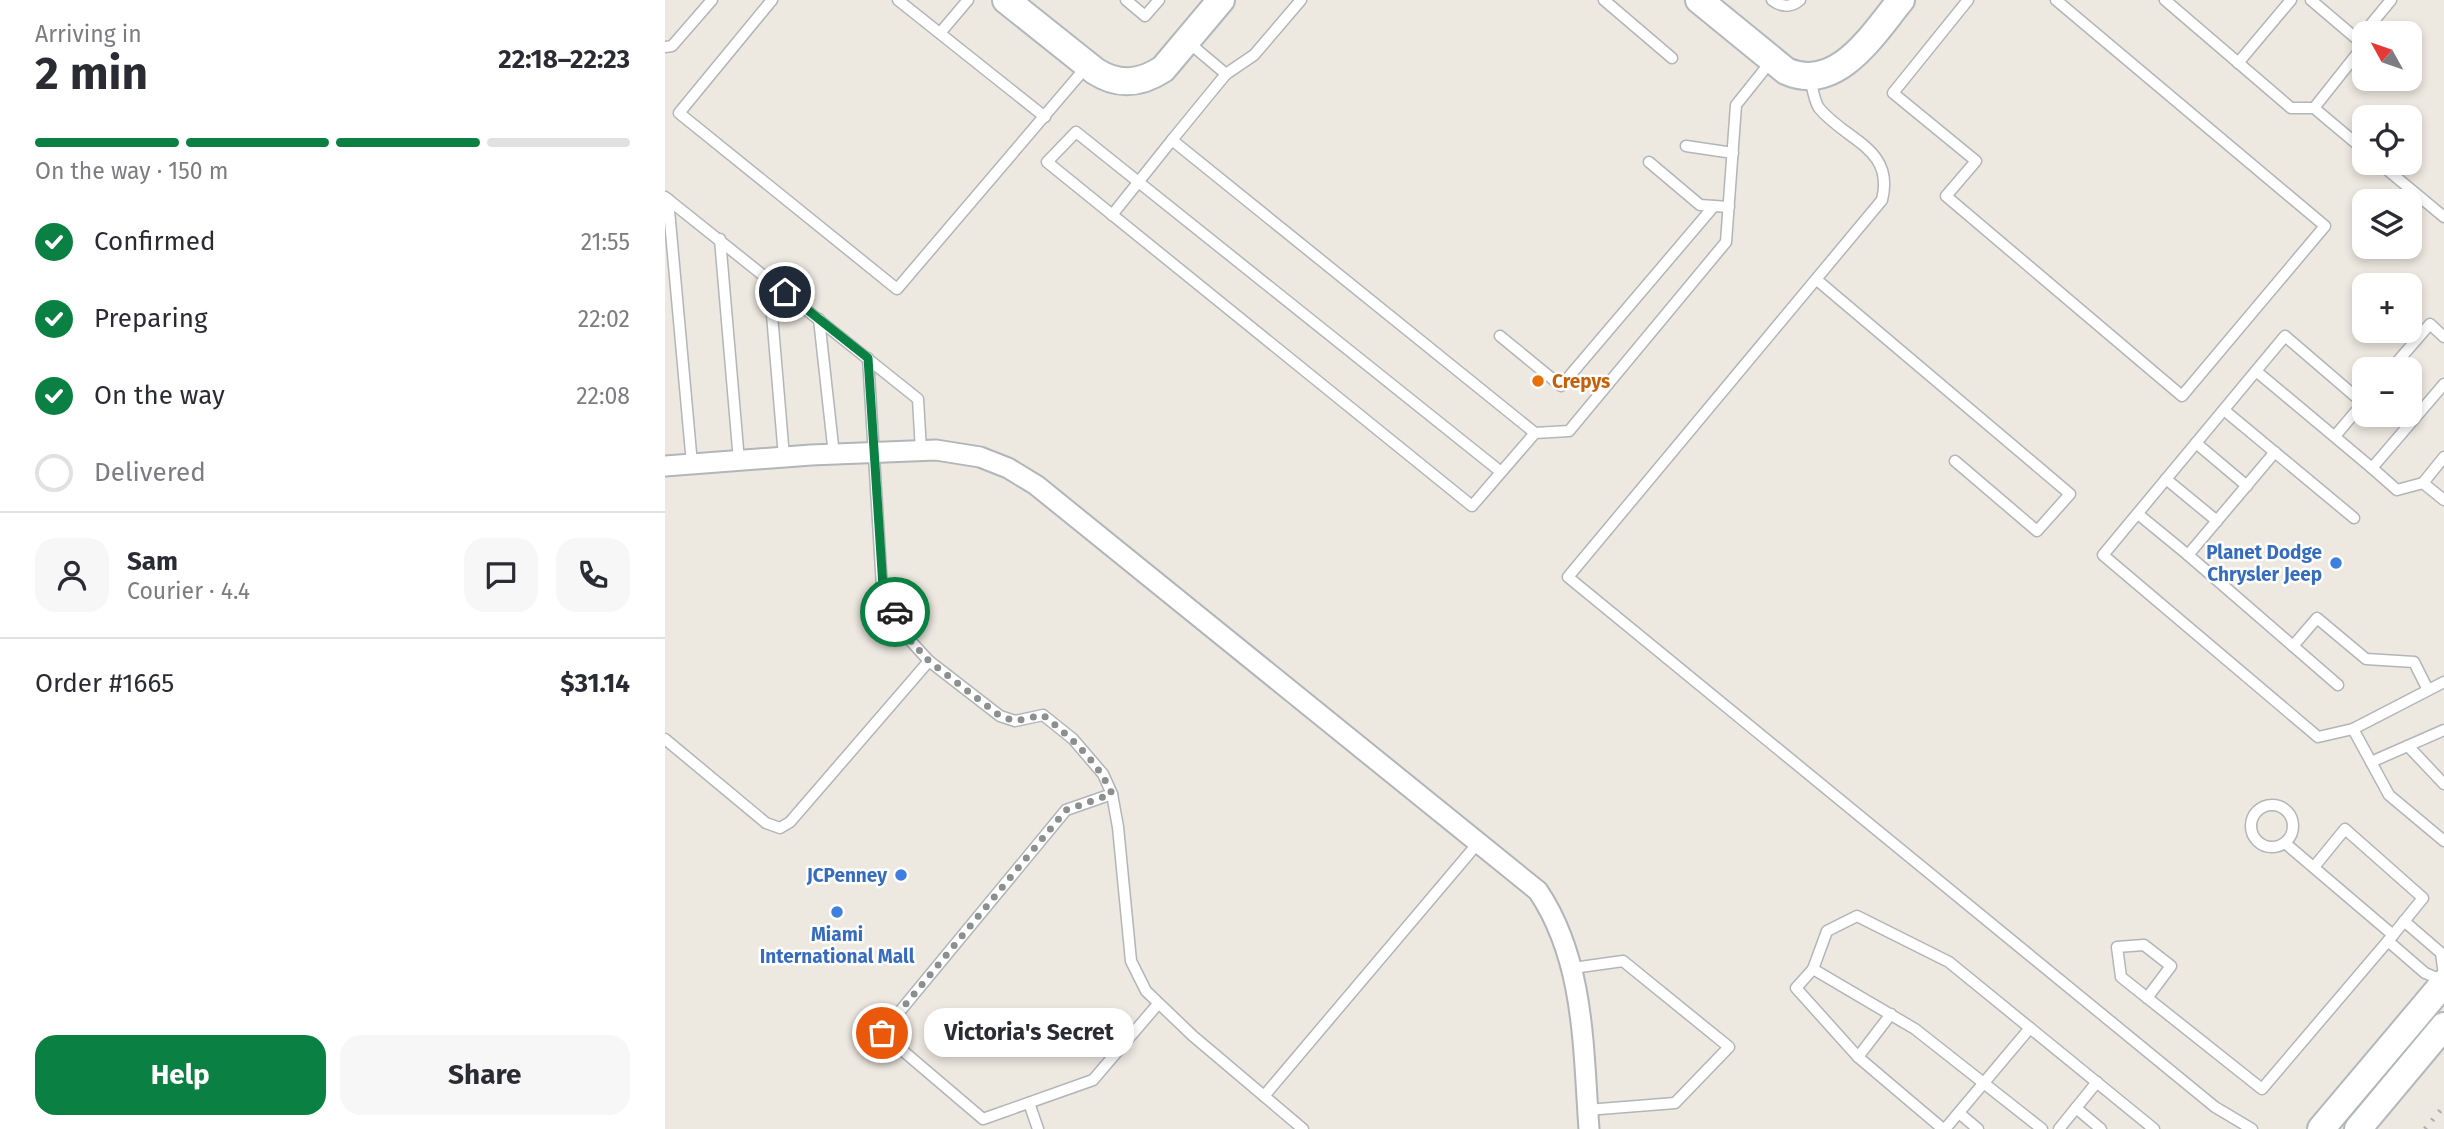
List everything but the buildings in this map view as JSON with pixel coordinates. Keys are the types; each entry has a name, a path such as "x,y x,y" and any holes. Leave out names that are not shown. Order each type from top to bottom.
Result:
{"street":[{"path":"1006,0 1087,66 1112,80 1130,82 1151,77 1163,69 1221,0"},
{"path":"1699,0 1786,71 1798,76 1810,76 1836,69 1856,55 1901,0"},
{"path":"665,466 936,450 980,457 1009,468 1036,485 1538,891 1551,910 1573,968 1581,1015 1588,1120"},
{"path":"2321,1129 2444,982"},
{"path":"2358,1129 2444,1026"}],"lane":[{"path":"665,47 672,46 712,0"},
{"path":"772,0 678,113 897,289 1087,66"},
{"path":"898,0 1045,117"},
{"path":"940,33 968,0"},
{"path":"1126,0 1145,16 1159,0"},
{"path":"1112,215 1226,74 1254,55 1301,0"},
{"path":"1604,0 1672,58"},
{"path":"1772,0 1788,6 1800,0"},
{"path":"1968,0 1893,93 1976,161 1946,196 2182,396 2326,226 2056,0"},
{"path":"2165,0 2291,108 2314,108 2352,140"},
{"path":"2311,0 2352,35"},
{"path":"2377,21 2391,0"},
{"path":"2238,63 2288,1"},
{"path":"1187,41 1226,74"},
{"path":"2314,108 2352,57"},
{"path":"1501,472 1076,132 1047,162 1472,506 1535,433 1569,430 1726,242 1736,105 1772,60"},
{"path":"1810,76 1818,107 1878,159 1884,172 1882,200 1568,577 2215,1107 2252,1129"},
{"path":"1173,140 1535,433"},
{"path":"1686,146 1733,153"},
{"path":"1649,162 1700,205 1729,207"},
{"path":"2393,175 2444,217"},
{"path":"666,198 918,399 921,451"},
{"path":"666,198 692,464"},
{"path":"1500,336 1561,386 1714,206"},
{"path":"720,239 739,461"},
{"path":"769,279 784,457"},
{"path":"1817,280 2070,494 2037,531 1955,461"},
{"path":"819,319 834,454"},
{"path":"2401,357 2430,324 2444,337"},
{"path":"2352,393 2285,336 2103,555 2318,737 2353,729 2444,682"},
{"path":"868,358 883,587 908,638 929,661 1000,716 1015,721 1043,715 1073,739 1103,774 1112,794 1118,827 1131,961 1146,992 1303,1129"},
{"path":"2256,371 2397,490 2423,483 2444,457"},
{"path":"2372,468 2444,384"},
{"path":"2224,410 2354,519"},
{"path":"2335,436 2352,415"},
{"path":"2196,443 2247,486"},
{"path":"2188,555 2275,453"},
{"path":"2166,480 2217,521"},
{"path":"2423,483 2444,500"},
{"path":"2138,514 2338,685"},
{"path":"2293,646 2317,618 2366,659 2414,662 2428,690"},
{"path":"665,739 766,823 780,828 790,822 929,661"},
{"path":"2353,729 2389,795 2444,842"},
{"path":"2371,762 2444,730"},
{"path":"2408,746 2444,784"},
{"path":"1112,794 1066,810 882,1033 983,1119 1093,1080 1158,1004"},
{"path":"2274,805 2291,817 2293,831 2285,843 2271,847 2254,836 2252,822 2260,809 2274,805"},
{"path":"2147,998 2171,966 2144,945 2117,947 2121,977 2147,998 2262,1089 2423,898 2345,829 2313,867"},
{"path":"1264,1096 1478,843"},
{"path":"2285,843 2391,938 2425,973 2444,982"},
{"path":"2030,1028 1944,1129 1858,1057 1796,988 1813,969 1827,931 1857,916 1949,962 2154,1129"},
{"path":"2405,921 2441,953 2444,975"},
{"path":"1573,968 1623,961 1729,1047 1675,1103 1588,1120"},
{"path":"1813,969 1916,1029 2042,1129"},
{"path":"1858,1057 1891,1014"},
{"path":"2059,1129 2097,1082"},
{"path":"1029,1103 1038,1129"},
{"path":"2076,1108 2101,1129"},
{"path":"1959,1113 1978,1129"}],"railway":[{"path":"2425,1129 2444,1106"}],"way so far":[{"path":"882,1033 1066,810 1112,794 1103,774 1073,739 1043,715 1015,721 1000,716 929,661 908,638 895,612"}],"place":[{"name":"Crepys","path":"1538,381"},
{"name":"Planet Dodge Chrysler Jeep","path":"2336,563"},
{"name":"JCPenney","path":"901,875"},
{"name":"Miami International Mall","path":"837,912"},
{"name":"Victoria's Secret","path":"882,1033"}],"route":[{"path":"785,292 868,358 883,587 895,612"}]}
